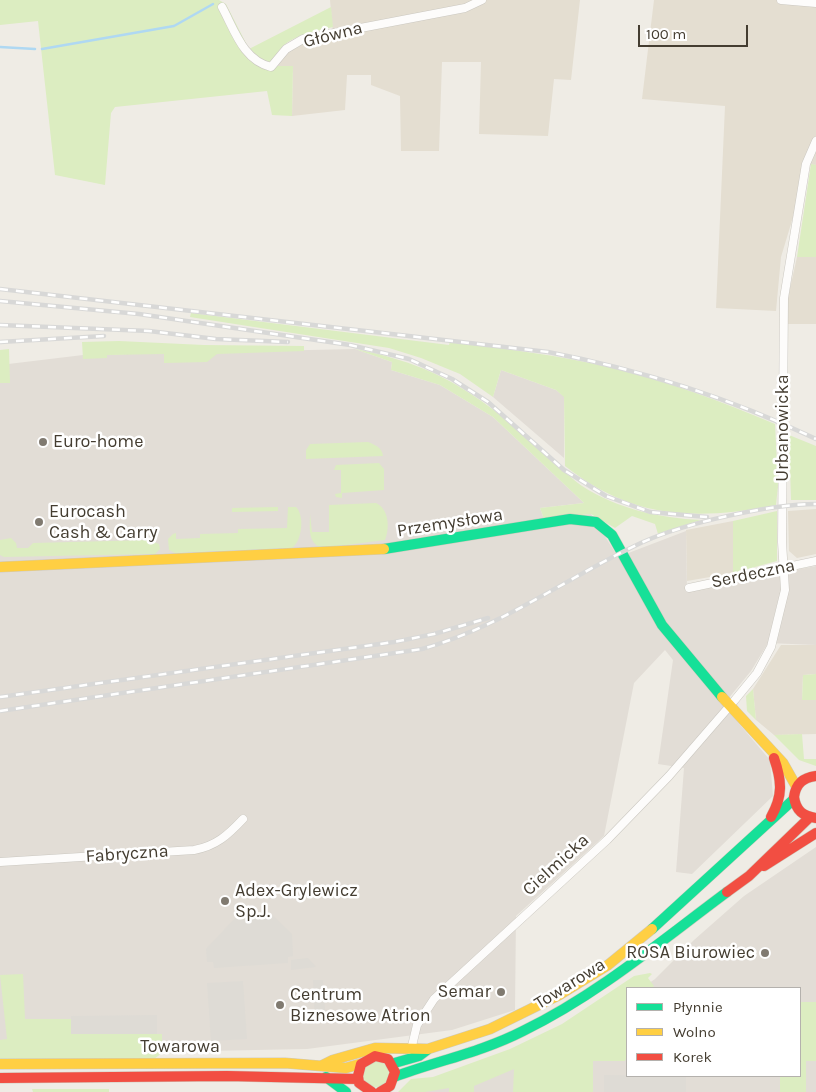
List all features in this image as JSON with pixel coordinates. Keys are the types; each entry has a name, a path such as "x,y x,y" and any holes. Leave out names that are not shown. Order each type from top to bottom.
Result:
{"street":[{"name":"Główna","path":"222,7 248,56 258,64 271,66 286,49 304,40 465,8 482,0"},
{"path":"781,0 816,3"},
{"name":"Urbanowicka","path":"730,705 757,673 771,647 784,598 784,298 806,164 816,141"},
{"name":"Przemysłowa","path":"0,567 28,564 391,549 584,519 596,522 612,535 645,598 662,625 700,672 783,763 796,786"},
{"name":"Serdeczna","path":"689,588 816,561"},
{"name":"Cielmicka","path":"412,1050 417,1025 434,999 602,846 669,776 730,705"},
{"path":"766,824 782,798 783,788 781,775 771,750"},
{"name":"Przemysłowa","path":"783,763 812,777"},
{"path":"812,777 796,786 793,800 800,813 812,818"},
{"name":"Towarowa","path":"321,1066 333,1060 345,1058 368,1049 428,1049 490,1029 525,1013 581,983 608,965 646,935 793,800"},
{"name":"Towarowa","path":"394,1078 418,1068 474,1052 545,1020 615,975 748,876 812,818"},
{"name":"Fabryczna","path":"0,862 194,850 208,847 220,841 243,819"},
{"path":"748,876 816,833"},
{"name":"Towarowa","path":"0,1064 285,1063 346,1068 360,1064 369,1057 376,1055 382,1056 391,1064 420,1056 428,1049"},
{"path":"360,1064 358,1079 362,1087 371,1092"},
{"path":"380,1092 390,1086 394,1078 391,1064"},
{"name":"Towarowa","path":"0,1078 104,1076 325,1077 358,1079"},
{"path":"325,1077 346,1092"}],"shaded area":[{"path":"330,0 580,0 571,80 554,79 548,136 479,134 481,62 442,62 439,151 401,151 400,96 371,85 371,75 347,75 345,110 292,116 293,66 271,67 286,49 303,39 333,33"},
{"path":"654,0 816,0 816,165 806,164 803,184 781,257 776,311 716,308 725,106 642,99"},
{"path":"797,257 816,257 816,324 788,324 787,302"},
{"path":"355,349 392,362 391,370 440,385 493,417 584,503 540,508 544,519 591,514 618,557 686,531 687,591 816,566 816,645 768,643 751,671 723,705 770,760 773,796 692,874 676,872 684,768 658,764 673,660 665,650 634,683 604,836 516,916 515,1010 452,1030 307,1049 0,1055 0,365 83,355"},
{"path":"501,370 556,390 564,396 564,458 493,397"},
{"path":"816,509 816,554 797,558 789,551 788,511"},
{"path":"733,521 733,573 687,581 686,530"},
{"path":"781,645 816,645 816,674 803,675 802,699 816,700 816,734 774,735 756,720 753,689"},
{"path":"816,847 816,1092 416,1092 626,999 626,1077 801,1077 801,987 643,987 655,979 694,940 744,896"},
{"path":"269,912 292,934 293,956 288,957 288,963 214,968 213,962 207,962 206,949 240,913"},
{"path":"308,958 316,967 291,970 291,960"},
{"path":"313,980 323,980 326,1023 315,1023"},
{"path":"243,981 247,1039 211,1041 207,983"},
{"path":"157,1015 157,1034 71,1034 71,1016"},
{"path":"604,1075 686,1077 686,1092 604,1092"}],"green space":[{"path":"0,0 219,0 226,4 249,49 331,7 333,27 295,38 281,48 276,56 272,66 293,66 292,116 272,115 267,91 115,107 111,113 105,185 55,175 38,21 0,25"},
{"path":"811,164 816,165 816,257 797,257"},
{"path":"191,313 449,345 450,341 572,359 634,373 675,386 775,424 778,486 776,505 718,513 691,514 640,506 615,497 590,484 565,466 564,397 556,390 501,370 493,397 460,374 421,358 389,348 190,317"},
{"path":"119,341 204,345 304,346 304,351 217,354 207,362 164,363 164,354 107,355 107,358 83,359 82,342"},
{"path":"9,349 10,383 0,383 0,350"},
{"path":"355,349 386,356 430,371 444,378 493,409 582,486 610,501 639,511 701,520 658,534 655,524 632,516 615,528 591,514 544,519 540,508 584,503 493,417 440,385 391,370 392,362"},
{"path":"789,435 816,446 816,500 791,500"},
{"path":"368,442 380,448 383,456 306,459 306,450 310,444"},
{"path":"379,463 384,469 384,490 342,493 342,498 336,497 335,494 341,493 341,470 334,470 336,465"},
{"path":"376,503 386,514 388,530 385,540 322,548 314,542 310,534 310,514 312,532 329,532 329,505"},
{"path":"278,507 278,511 232,512 232,508"},
{"path":"288,507 296,507 301,516 300,534 292,548 175,553 169,550 168,539 176,533 176,539 200,538 200,534 238,533 238,529 287,528"},
{"path":"777,511 777,561 733,573 733,521"},
{"path":"11,538 16,543 17,548 28,548 33,543 149,540 159,544 160,549 155,554 4,557 0,555 0,540"},
{"path":"816,674 816,700 802,700 803,675"},
{"path":"753,689 756,720 747,711 746,696"},
{"path":"802,734 804,759 816,759 816,766 799,760 774,735"},
{"path":"23,974 25,1019 71,1019 72,1034 162,1034 162,1053 154,1059 0,1061 0,1040 7,1039 0,975"},
{"path":"652,974 648,978 654,986 626,987 626,1058 625,1061 593,1061 593,1092 513,1092 514,1069 474,1086 474,1092 449,1092 449,1088 425,1092 398,1092 411,1079 433,1077 510,1049 562,1024 634,976"},
{"path":"801,1002 816,1002 816,1061 806,1061 806,1092 780,1092 780,1077 801,1077"},
{"path":"376,1061 385,1065 389,1074 385,1083 376,1087 367,1083 363,1074 367,1065"},
{"path":"32,1089 109,1089 109,1092 33,1092"}],"waterway":[{"path":"42,49 174,26 213,4"},
{"path":"0,47 35,49"}],"railway":[{"path":"0,289 548,352 617,367 685,387 784,424 816,439"},
{"path":"0,301 139,314 350,345 409,359 452,379 488,402 564,470 606,496 650,512 707,517"},
{"path":"0,325 149,331 216,339 288,342"},
{"path":"0,342 104,336"},
{"path":"0,711 422,649 480,628 616,555 661,535 681,528 752,511 816,504"},
{"path":"0,697 394,642 434,634 488,618"}],"traffic: fast":[{"path":"384,549 570,519 596,522 612,535 662,625 722,697"},
{"path":"652,929 793,800"},
{"path":"394,1077 492,1045 550,1017 603,984 727,892"},
{"path":"391,1064 419,1056 427,1050"},
{"path":"326,1077 346,1092"}],"traffic: slow":[{"path":"0,567 384,549"},
{"path":"722,697 783,763 796,786"},
{"path":"321,1066 333,1060 375,1048 428,1049 490,1029 559,995 608,965 652,929"},
{"path":"0,1064 285,1063 346,1068 360,1064"}],"traffic: jam":[{"path":"771,817 778,802 780,788 779,774 774,758"},
{"path":"816,776 801,782 796,788 794,797 796,806 801,812 816,818"},
{"path":"727,892 749,876 809,818"},
{"path":"764,866 816,833"},
{"path":"372,1092 359,1083 358,1076 361,1064 375,1056 388,1059 395,1072 390,1086 380,1092"},
{"path":"0,1078 227,1076 358,1079"}],"place":[{"name":"Euro-home","path":"43,442"},
{"name":"Eurocash Cash & Carry","path":"39,522"},
{"name":"Adex-Grylewicz Sp.J.","path":"225,901"},
{"name":"ROSA Biurowiec","path":"765,953"},
{"name":"Semar","path":"501,992"},
{"name":"Centrum Biznesowe Atrion","path":"280,1005"}]}
